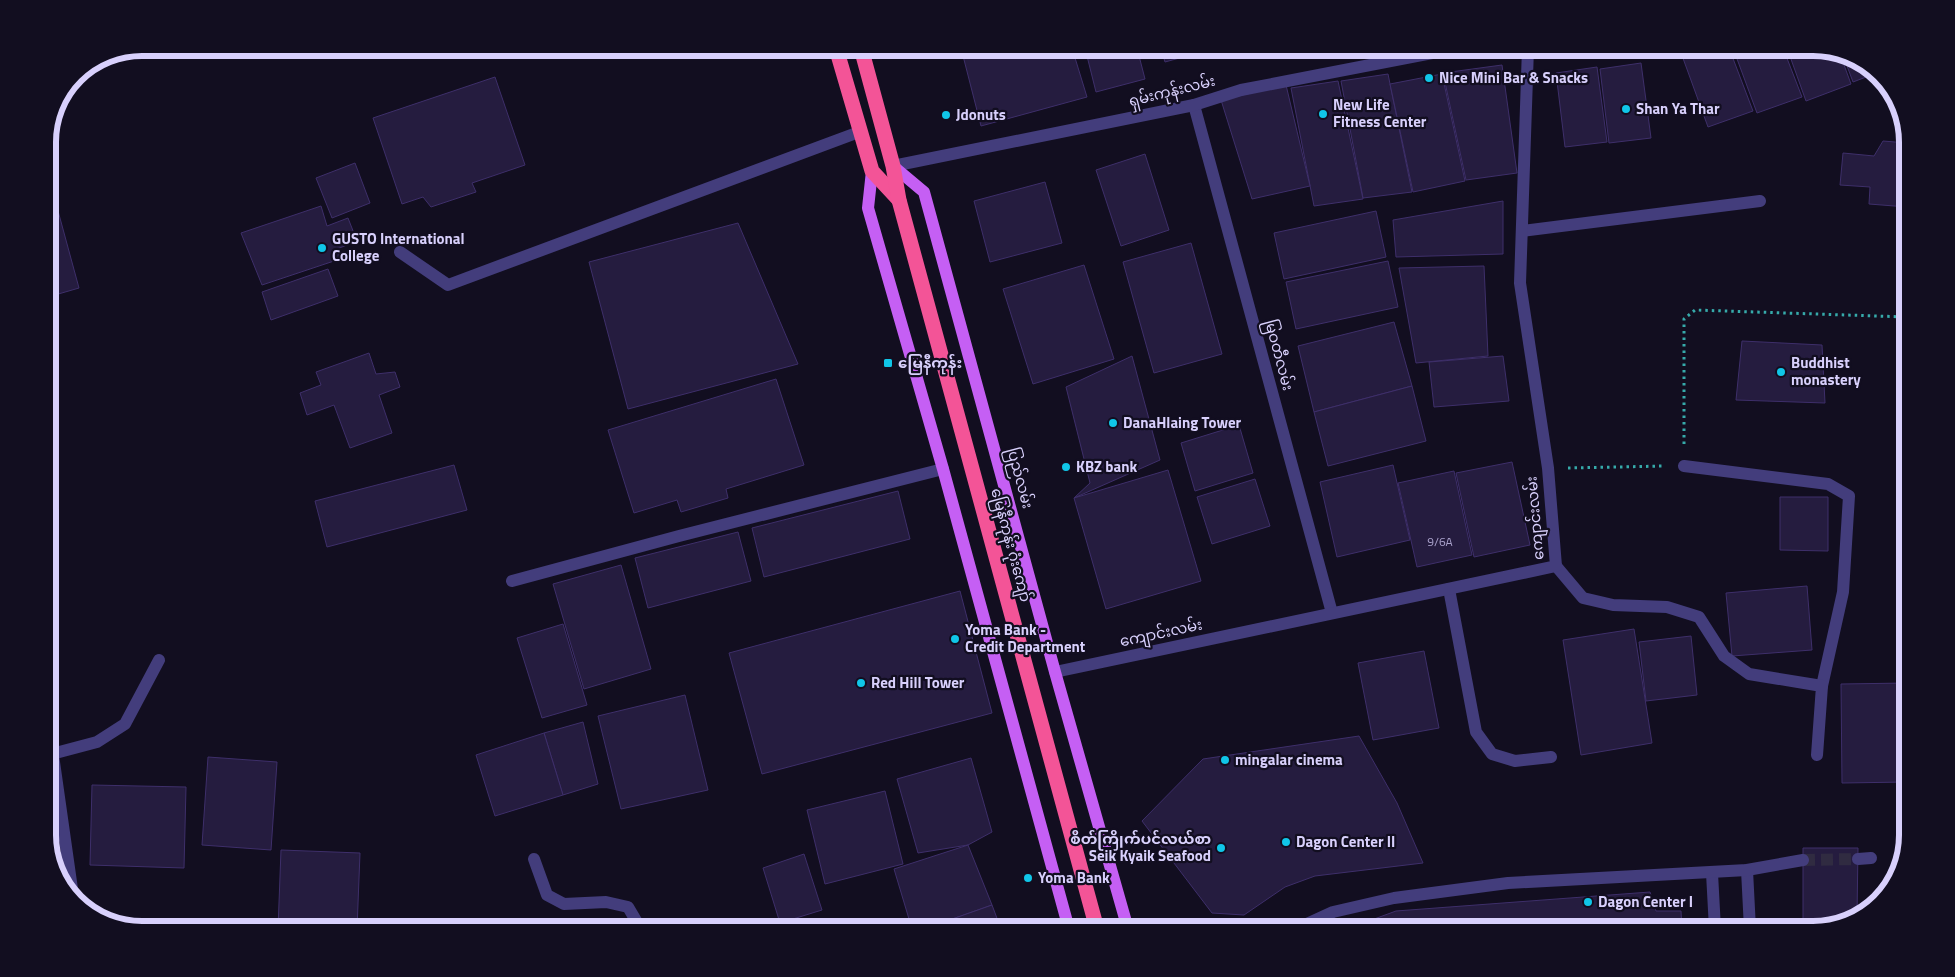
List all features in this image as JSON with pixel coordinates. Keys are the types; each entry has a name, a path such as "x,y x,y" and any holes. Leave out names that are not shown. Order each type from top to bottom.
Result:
{"highway":[{"path":"838,56 872,171 899,200"},
{"path":"863,56 893,166"},
{"name":"မြေနီကုန်း ဂုံးကျော်","path":"893,166 899,200 1094,921"}],"main road":[{"name":"ပြည်လမ်း","path":"893,166 924,192 1055,672 1125,921"},
{"path":"872,171 868,208 943,469 1068,921"}],"street":[{"name":"ရှမ်းကုန်းလမ်း","path":"893,166 1194,105 1250,88 1416,56"},
{"name":"ကျောင်းလမ်း","path":"1055,672 1556,566 1548,468 1520,283 1528,56"},
{"name":"မြဝတီလမ်း","path":"1194,105 1332,613"},
{"path":"400,252 448,285 859,132"},
{"path":"1522,232 1760,201"},
{"path":"1684,466 1828,484 1849,496 1843,592 1822,686 1817,755"},
{"path":"512,581 678,536 943,469"},
{"path":"1556,566 1583,598 1613,605 1666,607 1699,618 1724,656 1749,674 1822,686"},
{"path":"1449,589 1476,732 1492,754 1515,761 1551,757"},
{"path":"56,754 97,742 125,724 159,660"},
{"path":"56,787 71,882"},
{"path":"1858,859 1871,858"},
{"path":"534,859 547,895 564,904 606,902 628,907 636,921"},
{"path":"1314,921 1333,912 1413,896 1508,883 1712,873 1747,870 1803,860"},
{"path":"1747,870 1750,921"},
{"path":"1712,873 1715,921"}],"path":[{"path":"1548,468 1684,466 1684,319 1695,310 1899,316"}],"building":[{"path":"963,56 1074,56 1087,97 981,126"},
{"path":"1087,56 1139,56 1145,79 1096,92"},
{"path":"1163,56 1187,56 1165,62"},
{"path":"1682,56 1732,56 1753,111 1708,127"},
{"path":"1736,56 1786,56 1802,97 1757,113"},
{"path":"1790,56 1824,57 1843,62 1851,84 1806,101"},
{"path":"1641,63 1651,138 1609,143 1600,69"},
{"path":"1846,63 1867,77 1853,82"},
{"path":"1502,65 1517,173 1466,180 1443,73"},
{"path":"1597,67 1607,142 1565,147 1556,73"},
{"path":"1388,74 1412,192 1363,198 1341,81"},
{"path":"1442,74 1465,181 1413,192 1390,84"},
{"path":"495,77 525,165 472,183 476,192 431,207 423,197 402,204 373,118"},
{"path":"1338,81 1363,199 1314,206 1291,88"},
{"path":"1286,85 1310,186 1252,199 1221,100"},
{"path":"1883,141 1899,142 1899,206 1869,204 1870,187 1840,185 1843,153 1874,156"},
{"path":"1145,154 1169,230 1121,246 1096,170"},
{"path":"355,163 370,203 332,218 316,178"},
{"path":"1045,182 1062,243 990,262 974,201"},
{"path":"1503,201 1503,254 1396,257 1393,220"},
{"path":"56,203 79,288 56,295"},
{"path":"321,206 327,226 348,218 357,241 337,249 340,259 262,285 241,233"},
{"path":"1376,211 1386,257 1284,279 1274,233"},
{"path":"738,223 798,364 628,409 589,262"},
{"path":"1191,243 1222,354 1154,373 1123,262"},
{"path":"1388,261 1398,307 1296,329 1286,282"},
{"path":"1084,265 1114,359 1033,384 1003,289"},
{"path":"1484,266 1488,356 1416,363 1399,268"},
{"path":"328,269 338,296 271,320 262,292"},
{"path":"1394,322 1412,386 1314,412 1298,346"},
{"name":"Buddhist monastery","path":"1742,341 1822,345 1825,403 1736,400"},
{"path":"369,353 376,374 395,372 400,387 379,395 392,433 350,448 334,405 307,415 300,393 321,385 316,372"},
{"name":"DanaHlaing Tower","path":"1132,356 1160,460 1074,498 1090,483 1066,387"},
{"path":"1503,356 1509,401 1434,407 1429,362"},
{"path":"776,379 804,465 726,489 728,498 681,512 677,500 634,513 608,430"},
{"path":"1412,386 1426,441 1328,466 1314,412"},
{"path":"1239,425 1253,473 1195,491 1181,443"},
{"path":"1512,462 1530,545 1474,557 1456,473"},
{"path":"454,465 467,510 327,547 315,501"},
{"path":"1393,465 1410,540 1337,557 1320,482"},
{"path":"1168,470 1201,581 1106,609 1074,498"},
{"path":"1454,471 1472,555 1417,567 1398,483"},
{"path":"1255,479 1270,526 1212,544 1197,497"},
{"path":"898,491 910,539 764,577 752,528"},
{"path":"1780,497 1828,497 1828,551 1780,550"},
{"path":"738,532 751,581 648,608 635,558"},
{"path":"621,565 651,669 584,689 553,584"},
{"path":"1807,586 1812,650 1732,656 1726,593"},
{"name":"Red Hill Tower","path":"960,591 992,713 762,774 729,653"},
{"path":"563,624 587,705 542,718 517,638"},
{"path":"1634,629 1652,743 1581,755 1563,640"},
{"path":"1691,636 1697,695 1646,701 1639,642"},
{"path":"1424,651 1439,728 1373,740 1358,663"},
{"path":"1899,683 1899,782 1842,783 1841,684"},
{"path":"685,695 708,790 621,809 598,716"},
{"path":"583,722 598,784 563,795 544,733"},
{"path":"544,733 563,795 495,816 476,755"},
{"name":"Dagon Center II","path":"1359,736 1397,803 1423,863 1315,876 1285,887 1244,915 1212,913 1142,821 1203,759"},
{"path":"208,757 277,762 271,850 202,845"},
{"path":"971,758 992,832 968,845 918,853 897,779"},
{"path":"92,785 186,787 184,868 90,865"},
{"path":"885,791 903,864 825,884 807,810"},
{"path":"968,845 992,905 947,921 910,921 894,869"},
{"path":"1803,848 1858,848 1857,908 1835,918 1803,921"},
{"path":"281,850 360,853 357,921 278,921"},
{"path":"804,854 822,910 786,921 779,921 763,868"},
{"name":"Dagon Center I","path":"1650,892 1656,911 1681,911 1682,921 1369,921 1396,911"},
{"path":"992,905 998,921 947,921"}],"tunnel":[{"path":"1803,860 1858,859"}],"place":[{"name":"Nice Mini Bar & Snacks","path":"1429,78"},
{"name":"Shan Ya Thar","path":"1626,109"},
{"name":"New Life Fitness Center","path":"1323,114"},
{"name":"Jdonuts","path":"946,115"},
{"name":"GUSTO International College","path":"322,248"},
{"name":"မြေနီကုန်း","path":"888,363"},
{"name":"Buddhist monastery","path":"1781,372"},
{"name":"DanaHlaing Tower","path":"1113,423"},
{"name":"KBZ bank","path":"1066,467"},
{"name":"Yoma Bank - Credit Department","path":"955,639"},
{"name":"Red Hill Tower","path":"861,683"},
{"name":"mingalar cinema","path":"1225,760"},
{"name":"Dagon Center II","path":"1286,842"},
{"name":"စိတ်ကြိုက်ပင်လယ်စာ Seik Kyaik Seafood","path":"1221,848"},
{"name":"Yoma Bank","path":"1028,878"},
{"name":"Dagon Center I","path":"1588,902"}]}
